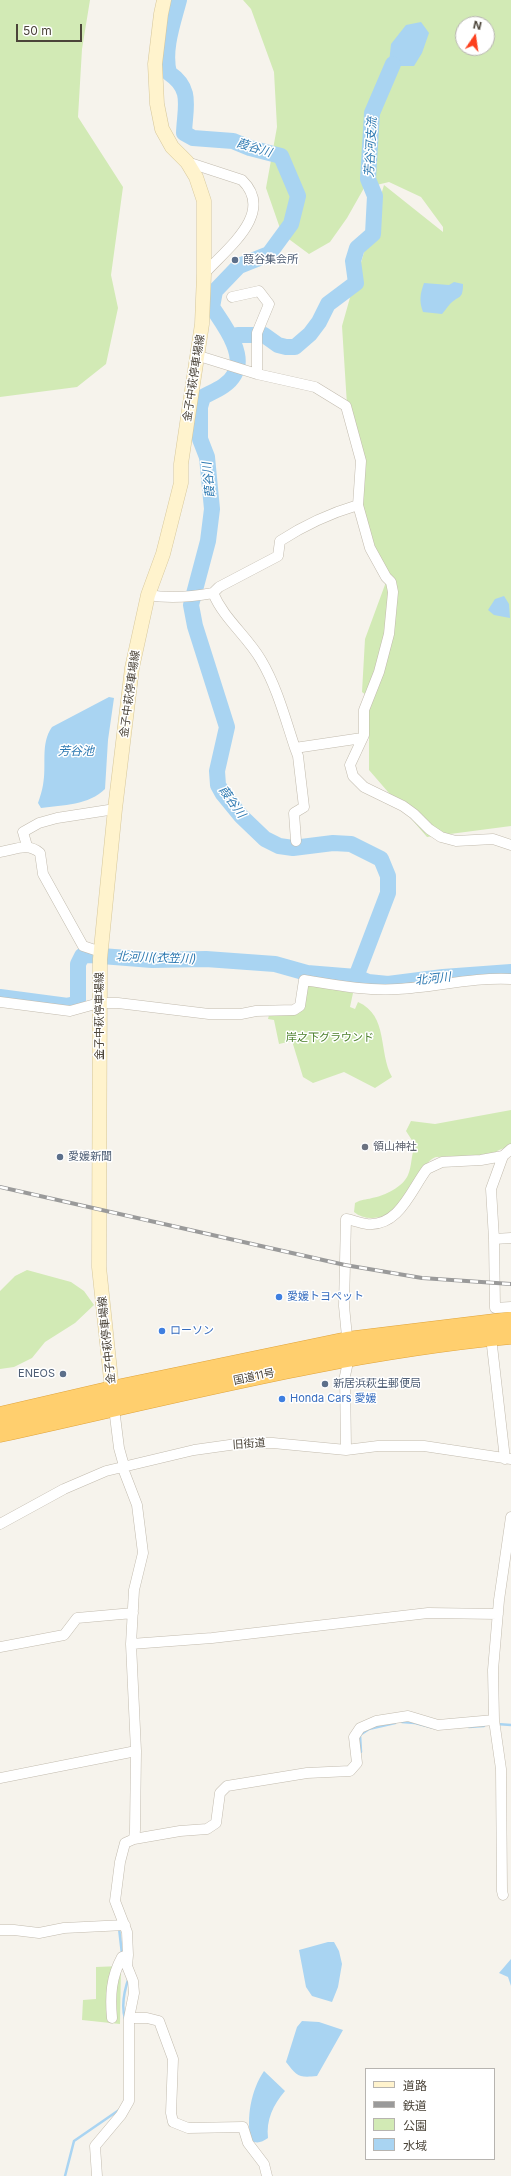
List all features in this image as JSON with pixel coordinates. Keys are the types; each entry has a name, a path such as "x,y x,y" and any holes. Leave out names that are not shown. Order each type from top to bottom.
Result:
{"highway":[{"name":"国道11号","path":"0,1416 113,1399 348,1349 511,1322"},
{"name":"国道11号","path":"348,1349 428,1344 511,1335"},
{"name":"国道11号","path":"0,1433 113,1399"}],"main road":[{"name":"金子中萩停車場線","path":"113,1399 99,1266 100,955 115,808 132,668 148,595 163,554 181,483 188,410 199,356 204,274 204,201 196,177 187,162 172,147 162,129 157,104 155,64 164,0"}],"street":[{"path":"187,162 242,180 249,186 253,195 253,216 204,274"},
{"path":"232,297 259,291 269,304 257,336 257,374"},
{"path":"199,356 257,374 315,387 346,406 361,461 358,505 370,548 386,578 391,582 393,592 389,634 379,672 364,710 362,738 350,765 353,776 357,782 403,806 414,814 429,829 441,837 456,841 493,839 511,844"},
{"path":"148,595 166,598 189,597 213,593 219,587 278,556 280,541 290,534 358,505"},
{"path":"213,593 219,608 240,630 263,665 275,687 295,748 304,807 294,813 296,841"},
{"path":"295,748 362,738"},
{"path":"26,846 23,832 38,823 115,808"},
{"path":"0,852 26,846 34,848 40,853 43,874 83,946 100,955"},
{"path":"0,1002 70,1011 99,1004 140,1004 209,1014 240,1014 256,1011 294,1010 300,1006 304,980 360,989 399,989 511,979"},
{"path":"507,1153 491,1189 494,1239 495,1308 511,1307"},
{"path":"346,1450 345,1376 348,1349 344,1306 346,1219 367,1224 378,1223 392,1217 404,1204 427,1169 434,1164 481,1160 507,1153"},
{"path":"494,1239 511,1238"},
{"path":"491,1337 508,1459"},
{"path":"97,2176 95,2146 121,2115 129,2101 129,2018 134,1993 133,1981 127,1966 128,1955 124,1925 115,1901 127,1845 136,1752 131,1644 134,1590 143,1553 137,1505 123,1466 119,1448 113,1399"},
{"name":"旧街道","path":"0,1524 64,1489 123,1466 194,1450 244,1443 273,1443 346,1450 378,1446 424,1446 508,1459"},
{"path":"504,1894 502,1891 501,1769 494,1724 493,1670 498,1614 511,1517"},
{"path":"0,1647 64,1635 77,1618 133,1613"},
{"path":"131,1644 212,1638 428,1613 498,1614"},
{"path":"127,1845 180,1831 207,1829 216,1823 220,1793 226,1786 307,1773 350,1771 357,1763 354,1737 360,1728 376,1721 408,1716 438,1725 494,1724"},
{"path":"0,1778 136,1752"},
{"path":"0,1930 39,1933 64,1928 124,1925"},
{"path":"112,2018 111,1990 116,1967 122,1957 128,1955"},
{"path":"129,2018 147,2018 159,2021 173,2059 171,2113 173,2122 188,2128 243,2127 248,2143 264,2164 267,2176"}],"green space":[{"path":"0,0 90,0 82,49 78,117 123,187 111,275 118,308 106,364 77,387 0,397"},
{"path":"243,0 511,0 511,826 427,837 369,770 369,697 362,692 365,639 386,582 360,502 365,463 347,405 342,326 384,185 443,232 443,227 421,197 389,182 364,188 347,218 330,242 309,254 282,234 266,188 277,127 274,72 251,9"},
{"name":"岸之下グラウンド","path":"310,984 353,993 350,1007 355,1009 358,1002 368,1008 379,1025 385,1057 392,1077 375,1088 344,1072 313,1083 303,1077 292,1041 279,1044 274,1020 268,1019 269,1015 297,1013 308,985"},
{"path":"511,1110 511,1145 497,1151 495,1155 436,1157 422,1170 410,1190 394,1210 383,1216 371,1218 358,1215 354,1212 355,1203 387,1193 398,1187 406,1179 415,1145 406,1131 411,1121 435,1124"},
{"path":"27,1270 71,1282 84,1291 94,1305 75,1323 45,1342 32,1358 14,1367 0,1369 0,1291 15,1276"},
{"path":"121,1966 120,2024 82,2020 83,2000 96,1999 96,1967"}],"water":[{"path":"421,22 429,33 422,53 414,66 398,66 389,63 391,44 406,25"},
{"path":"454,282 463,284 460,297 453,301 442,314 423,312 420,298 424,283 449,285"},
{"path":"504,596 509,604 510,618 494,615 488,610 495,599"},
{"name":"芳谷池","path":"109,697 114,698 108,740 105,789 99,794 84,801 67,805 41,808 38,803 44,777 46,740 52,727"},
{"path":"328,1942 334,1942 339,1951 342,1964 338,1987 332,2002 312,1996 306,1987 299,1950"},
{"path":"511,1959 511,1986 508,1977 499,1973"},
{"path":"302,2021 319,2022 343,2030 317,2076 306,2077 298,2075 286,2062 297,2027"},
{"path":"264,2071 285,2091 271,2113 268,2125 268,2138 256,2142 251,2141 249,2114 253,2095"}],"waterway":[{"name":"葭谷川","path":"179,0 168,46 167,64 169,73 177,79 185,92 186,107 184,133 193,138 233,141 250,148 281,156 298,196 291,224 269,254 239,266 215,291 212,307 227,330 236,349 238,358 237,367 231,379 220,388 203,397 200,407 200,439 207,457 212,509 208,541 191,605 195,626 227,727 217,771 218,785 223,794 241,816 265,839 279,846 293,848 333,843 351,844 381,859 388,876 388,893 356,977"},
{"name":"芳谷河支流","path":"231,337 238,335 264,335 278,345 295,347 310,334 319,322 328,304 356,283 353,261 357,248 373,234 375,196 368,179 372,113 393,64"},
{"name":"北河川(衣笠川)","path":"0,997 68,1006 78,1003 78,964 82,956 89,955 152,960 206,959 275,964 307,973 356,977 368,982 388,984 443,977 511,972"},
{"path":"402,1722 415,1723 434,1728"},
{"path":"361,1752 360,1735 369,1729 395,1723"},
{"path":"497,1724 511,1725"},
{"path":"469,1727 484,1726"},
{"path":"119,1928 122,1954"},
{"path":"125,2019 123,2008 129,1977"},
{"path":"65,2176 74,2141 119,2110"}],"railway":[{"path":"0,1187 345,1265 422,1278 511,1284"}],"place":[{"name":"葭谷集会所","path":"235,260"},
{"name":"領山神社","path":"365,1147"},
{"name":"愛媛新聞","path":"60,1157"},
{"name":"愛媛トヨペット","path":"279,1297"},
{"name":"ローソン","path":"162,1331"},
{"name":"ENEOS","path":"63,1374"},
{"name":"新居浜萩生郵便局","path":"325,1384"},
{"name":"Honda Cars 愛媛","path":"282,1399"}],"water label":[{"name":"北河川","path":"433,979"}]}
